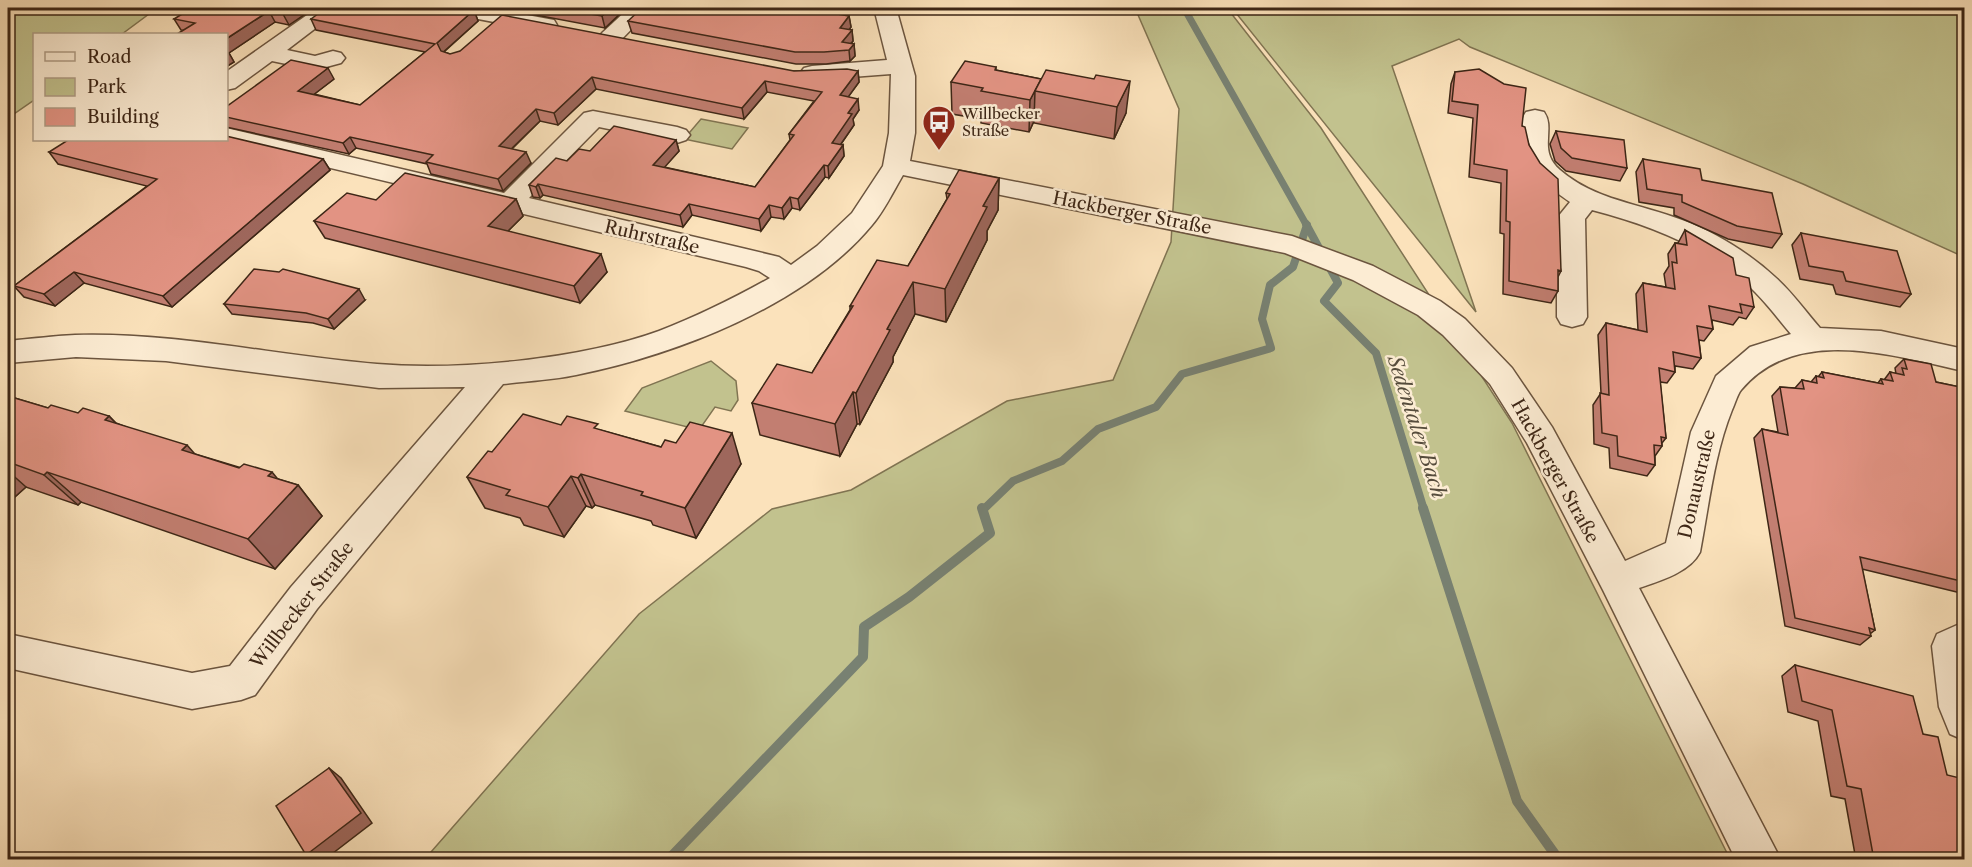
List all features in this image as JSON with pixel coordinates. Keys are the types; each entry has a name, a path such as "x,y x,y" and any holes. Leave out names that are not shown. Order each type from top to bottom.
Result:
{"street":[{"path":"228,82 332,8"},
{"path":"457,8 599,36 641,8"},
{"path":"8,352 76,346 166,350 379,376 494,374 575,364 666,340 740,309 791,279 827,253 862,219 896,166 902,133 903,76 885,8"},
{"path":"478,36 501,16"},
{"path":"268,53 315,63 333,58"},
{"path":"786,71 826,73 900,66"},
{"path":"1535,117 1534,151 1549,175 1586,200 1634,212 1675,227 1717,248 1765,284 1812,339"},
{"path":"509,203 592,118 677,135"},
{"name":"Ruhrstraße","path":"228,136 769,264 791,279"},
{"name":"Hackberger Straße","path":"896,166 1292,245 1363,273 1429,308 1454,327 1501,376 1540,436 1616,579 1758,860"},
{"path":"1572,317 1570,218 1586,200"},
{"name":"Donaustraße","path":"1616,579 1646,570 1682,552 1707,432 1727,384 1761,355 1812,339 1881,342 1965,360"},
{"name":"Willbecker Straße","path":"8,651 192,691 241,682 304,598 494,374"},
{"path":"1965,639 1951,646 1959,707 1965,721"}],"green space":[{"path":"8,8 157,8 123,33 33,33 33,101 8,118"},
{"path":"1135,8 1227,8 1321,128 1512,423 1730,859 424,860 639,614 772,509 851,490 1007,401 1113,380 1171,242 1179,109"},
{"path":"1232,8 1911,8 1964,15 1964,257 1803,184 1470,47 1459,39 1392,66 1476,312"},
{"path":"701,119 748,128 732,149 684,139"},
{"path":"711,361 736,381 738,400 731,411 715,407 699,430 625,411 642,388"}],"building":[{"path":"192,8 293,8 283,14 269,11 228,38 228,33 179,33 195,23 174,19"},
{"path":"326,8 461,8 474,10 437,43 441,51 450,54 460,51 502,15 794,71 847,69 858,71 840,95 858,99 848,113 852,114 832,143 843,145 828,166 824,165 798,199 790,197 782,208 769,205 759,219 689,204 680,215 538,184 536,187 529,185 556,158 567,161 579,149 590,151 614,126 676,140 653,165 755,187 794,135 789,134 822,92 765,81 742,108 592,77 554,113 536,109 499,146 526,152 498,179 426,162 433,155 350,137 343,143 228,117 228,106 291,60 328,68 298,91 360,105 435,44 311,19"},
{"path":"554,8 612,8 602,16"},
{"path":"642,8 843,8 837,14 849,16 840,28 852,30 842,42 854,44 849,50 795,52 628,21"},
{"path":"965,61 996,67 995,70 1041,79 1030,100 981,91 983,88 951,82"},
{"path":"1479,69 1504,84 1526,88 1522,126 1525,127 1529,145 1540,163 1558,179 1561,271 1558,270 1558,291 1509,281 1510,222 1506,221 1507,170 1474,164 1478,105 1452,101 1455,72"},
{"path":"1046,70 1094,79 1096,75 1130,81 1117,107 1035,91"},
{"path":"1556,131 1624,140 1627,168 1572,158 1561,148"},
{"path":"228,136 323,159 163,296 74,272 44,294 14,286 157,179 49,152 66,141 228,141"},
{"path":"1643,159 1700,169 1702,180 1772,193 1782,234 1737,226 1682,202 1682,195 1647,189"},
{"path":"959,170 999,178 983,206 987,207 945,289 913,282 856,393 853,392 835,424 752,403 777,364 812,373 853,306 850,306 877,260 908,266 950,194 946,193"},
{"path":"405,173 516,199 488,226 601,254 574,286 314,221 347,193 376,200"},
{"path":"1685,230 1733,258 1736,275 1749,278 1754,307 1740,304 1742,313 1709,306 1713,329 1697,326 1701,358 1673,352 1675,372 1659,368 1666,438 1661,437 1662,446 1654,445 1655,465 1618,456 1617,436 1602,433 1600,393 1609,395 1606,323 1647,332 1643,283 1675,289 1672,262 1677,263 1675,243 1687,245"},
{"path":"1801,233 1897,251 1911,294 1846,281 1843,272 1809,266"},
{"path":"254,269 279,272 283,269 359,289 328,319 306,313 224,304"},
{"path":"1904,359 1931,364 1936,382 1965,388 1965,582 1860,557 1875,630 1869,628 1871,636 1795,618 1762,429 1788,435 1780,387 1804,389 1802,380 1817,383 1816,376 1824,378 1822,372 1883,384 1881,379 1893,381 1890,372 1904,375 1902,368 1907,369"},
{"path":"8,396 48,408 51,405 78,413 83,408 109,416 105,420 187,445 182,450 239,468 244,464 272,472 268,476 298,485 248,539 47,472 44,475 8,462"},
{"path":"523,414 561,425 567,416 598,424 594,428 661,447 665,440 676,443 690,422 732,433 685,508 641,495 643,492 581,474 578,478 571,476 548,507 506,495 510,490 467,477 488,451 492,452"},
{"path":"1795,665 1913,696 1923,734 1938,737 1947,775 1964,779 1965,860 1874,860 1861,789 1847,786 1832,710 1802,701"},
{"path":"329,768 361,813 306,855 276,806"}],"waterway":[{"name":"Sedentaler Bach","path":"1184,8 1307,226"},
{"path":"983,510 1013,481 1062,461 1098,429 1156,407 1182,374 1271,348 1262,319 1270,285 1293,267 1307,226"},
{"name":"Sedentaler Bach","path":"1307,226 1338,283 1324,301 1376,353 1424,510"},
{"path":"668,860 863,657 864,627 909,597 990,533 982,508"},
{"name":"Sedentaler Bach","path":"1423,508 1517,801 1559,860"}],"place":[{"name":"Willbecker Straße","path":"939,151"}]}
